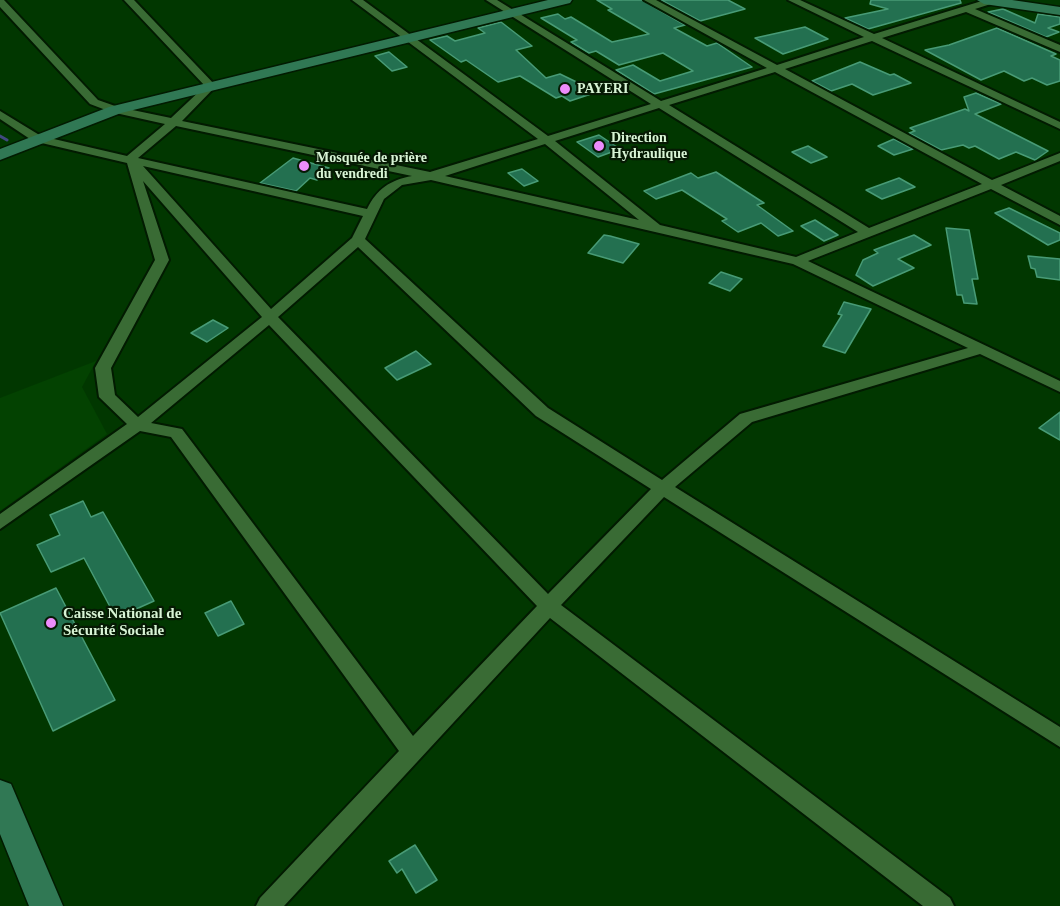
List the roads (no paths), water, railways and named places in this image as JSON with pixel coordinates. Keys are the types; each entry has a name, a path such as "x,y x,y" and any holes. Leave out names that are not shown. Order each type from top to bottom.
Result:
{"street":[{"path":"129,0 211,86"},
{"path":"357,0 547,140 658,229"},
{"path":"491,0 866,232"},
{"path":"0,154 115,110 565,0"},
{"path":"649,0 1060,221"},
{"path":"794,0 1060,126"},
{"path":"0,1 94,102 115,110 430,176 797,261 1060,387"},
{"path":"0,523 137,425 270,316 357,240 379,197 398,182 430,176 969,10 987,1 1060,11"},
{"path":"969,10 1060,49"},
{"path":"129,159 174,122 211,86"},
{"path":"0,114 37,139 370,214"},
{"path":"797,261 1060,157"},
{"path":"129,159 270,316 548,606 942,906"},
{"path":"129,159 162,260 103,368 106,396 137,425 176,433 412,752"},
{"path":"357,240 542,412 665,487 1060,738"},
{"path":"268,906 643,505 746,418 982,349"},
{"path":"0,794 46,906"}],"waterway":[{"path":"0,136 7,140"}],"place":[{"name":"PAYERI","path":"565,89"},
{"name":"Direction Hydraulique","path":"599,146"},
{"name":"Mosquée de prière du vendredi","path":"304,166"},
{"name":"Caisse National de Sécurité Sociale","path":"51,623"}]}
